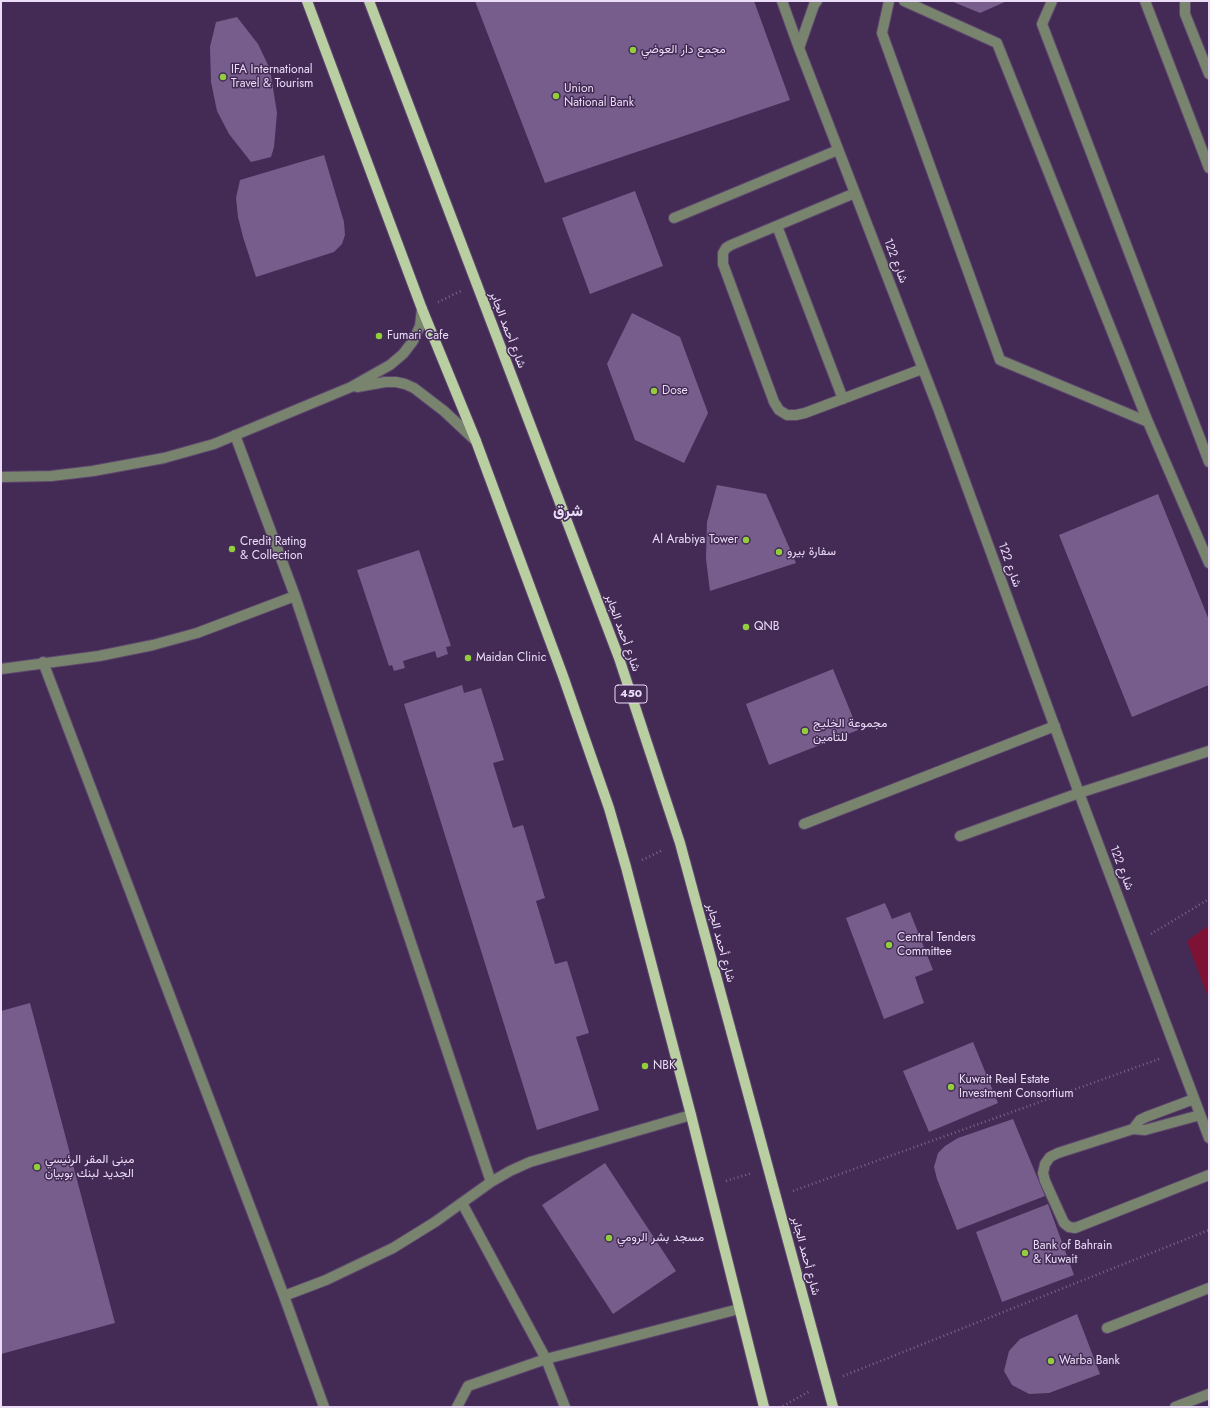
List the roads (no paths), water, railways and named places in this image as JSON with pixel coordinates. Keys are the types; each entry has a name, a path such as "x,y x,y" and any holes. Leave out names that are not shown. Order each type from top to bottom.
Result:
{"main road":[{"path":"307,1 422,309 476,441 566,683 609,808 691,1115 764,1407"},
{"name":"شارع أحمد الجابر","path":"369,1 618,658 680,843 833,1407"}],"street":[{"path":"374,1 376,21"},
{"name":"شارع 122","path":"782,1 922,369 1209,1138"},
{"path":"799,48 814,5 817,1"},
{"path":"889,1 882,33 1000,360 1148,422"},
{"path":"904,1 996,43 1148,422 1209,563"},
{"path":"1052,1 1042,24 1209,462"},
{"path":"1145,1 1209,168"},
{"path":"1185,1 1185,14 1209,74"},
{"path":"674,218 838,150"},
{"path":"855,193 731,245 726,248 723,253 723,264 774,402 780,410 787,415 805,413 922,369"},
{"path":"778,226 843,399"},
{"path":"1,477 51,476 135,464 193,450 235,435 351,388 390,365 403,354 413,341 420,326 422,309"},
{"path":"351,388 385,382 405,384 414,388 444,411 476,441"},
{"path":"235,435 295,596 491,1182"},
{"path":"1,669 43,662 99,656 154,645 196,633 295,596"},
{"path":"43,662 284,1296 324,1407"},
{"path":"804,824 1055,726"},
{"path":"960,836 1079,793 1209,751"},
{"path":"1133,1129 1140,1120 1146,1117 1194,1099"},
{"path":"284,1296 326,1280 393,1248 435,1222 491,1182 530,1162 691,1115"},
{"path":"1200,1115 1145,1130 1140,1131 1133,1129 1058,1153 1050,1157 1045,1164 1043,1172 1045,1181 1064,1223 1069,1227 1076,1228 1209,1175"},
{"path":"462,1203 546,1359 565,1407"},
{"path":"1107,1328 1209,1288"},
{"path":"457,1407 468,1386 546,1359 739,1309"},
{"path":"1175,1407 1209,1394"}],"place":[{"name":"مجمع دار العوضي","path":"633,50"},
{"name":"IFA International Travel & Tourism","path":"223,77"},
{"name":"Union National Bank","path":"556,96"},
{"name":"Fumari Cafe","path":"379,336"},
{"name":"Dose","path":"654,391"},
{"name":"Al Arabiya Tower","path":"746,540"},
{"name":"Credit Rating & Collection","path":"232,549"},
{"name":"سفارة بيرو","path":"779,552"},
{"name":"QNB","path":"746,627"},
{"name":"Maidan Clinic","path":"468,658"},
{"name":"مجموعة الخليج للتأمين","path":"805,731"},
{"name":"Central Tenders Committee","path":"889,945"},
{"name":"NBK","path":"645,1066"},
{"name":"Kuwait Real Estate Investment Consortium","path":"951,1087"},
{"name":"مبنى المقر الرئيسي الجديد لبنك بوبيان","path":"37,1167"},
{"name":"مسجد بشر الرومي","path":"609,1238"},
{"name":"Bank of Bahrain & Kuwait","path":"1025,1253"},
{"name":"Warba Bank","path":"1051,1361"}],"district":[{"name":"شرق","path":"568,512"}]}
